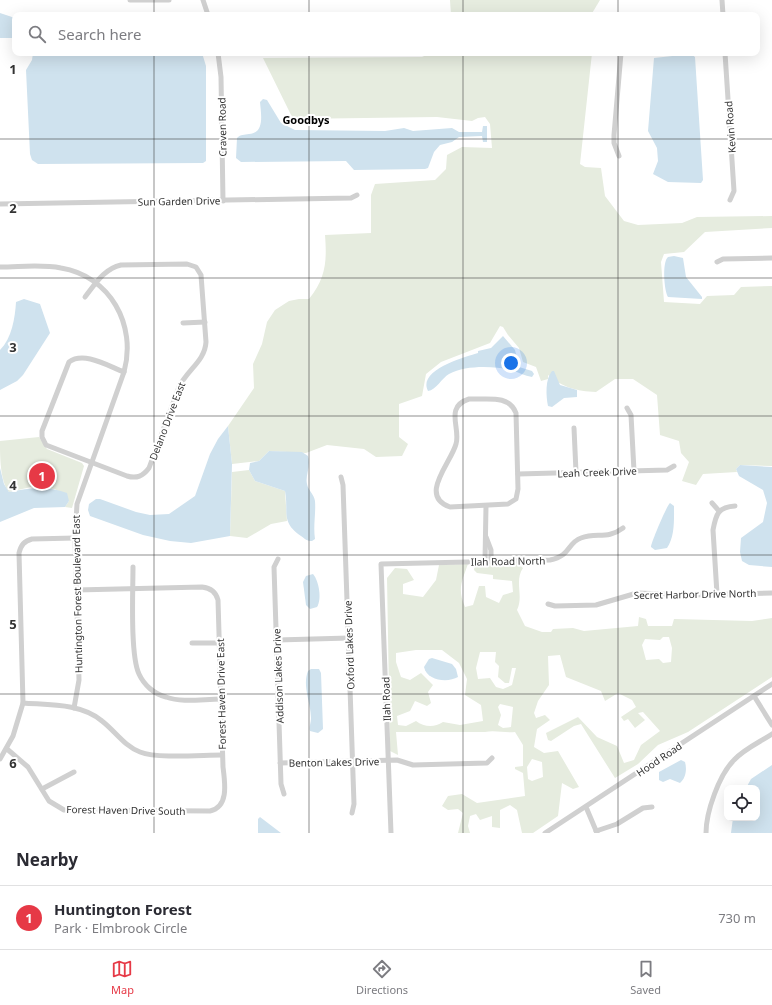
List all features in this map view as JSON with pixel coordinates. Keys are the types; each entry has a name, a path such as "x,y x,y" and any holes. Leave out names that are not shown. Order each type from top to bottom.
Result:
{"street":[{"path":"130,0 169,0"},
{"path":"203,0 207,12"},
{"path":"722,0 723,12"},
{"name":"Craven Road","path":"218,56 221,77 223,201"},
{"path":"619,156 614,143 614,135 621,56"},
{"name":"Kevin Road","path":"725,56 734,191 730,200"},
{"name":"Sun Garden Drive","path":"0,204 351,198 357,195"},
{"path":"717,262 723,259 772,258"},
{"name":"Delano Drive East","path":"90,463 132,478 141,476 149,468 179,387 185,376 202,357 206,342 203,279 196,267 187,264 121,265 108,270 96,283"},
{"name":"Huntington Forest Boulevard East","path":"0,267 62,268 81,274 96,283 112,299 123,319 128,347 124,372 90,463 77,504 75,538 79,680 74,708"},
{"path":"85,297 96,283"},
{"path":"183,323 205,322"},
{"path":"90,463 50,448 46,445 42,437 42,431 63,373 69,362 80,357 124,372"},
{"path":"469,399 506,401 514,407 516,413 518,474 516,499 508,504 450,507 439,501 435,491 436,486 456,445 456,410 459,405 469,399"},
{"path":"627,408 631,415 634,471"},
{"path":"574,428 576,472"},
{"name":"Leah Creek Drive","path":"518,474 667,470 674,466"},
{"name":"Oxford Lakes Drive","path":"341,477 343,485 349,638 354,804 352,813"},
{"path":"712,503 720,511"},
{"path":"485,561 486,506"},
{"path":"717,594 713,530 720,511 725,506 735,506"},
{"name":"Ilah Road North","path":"382,564 558,558 568,551 572,544 582,538 610,536 623,528"},
{"path":"486,537 491,550 491,561"},
{"path":"0,758 7,749 18,725 22,703 20,548 27,541 32,539 75,538"},
{"name":"Addison Lakes Drive","path":"278,559 274,567 280,763 281,784 284,794"},
{"name":"Ilah Road","path":"382,564 391,833"},
{"path":"133,567 135,659 138,673 143,681 156,693 172,699 221,699"},
{"name":"Forest Haven Drive East","path":"133,588 202,586 215,593 218,600 224,790 222,803"},
{"path":"76,590 133,588"},
{"name":"Secret Harbor Drive North","path":"548,604 555,606 596,605 637,593 772,593"},
{"path":"277,640 349,638"},
{"path":"192,643 219,643"},
{"name":"Hood Road","path":"545,833 772,684"},
{"path":"754,696 772,725"},
{"path":"22,703 63,706 90,713 102,720 126,744 140,752 154,755 222,756"},
{"path":"706,833 709,809 726,770 737,757 772,734"},
{"name":"Forest Haven Drive South","path":"7,749 24,762 53,805 68,811 210,812 216,810 222,803"},
{"name":"Benton Lakes Drive","path":"280,763 397,760 413,765 487,763 492,758"},
{"path":"42,789 74,772"},
{"path":"586,807 597,832 617,824 643,808 652,807"}],"shaded area":[{"path":"450,0 600,0 593,12 451,12"},
{"path":"592,56 580,164 585,167 601,168 605,196 624,221 638,225 682,223 697,217 772,216 772,228 705,232 684,252 664,254 661,262 664,302 700,304 707,296 734,295 741,287 772,286 772,466 740,465 736,469 737,472 703,474 696,485 682,481 689,462 681,453 679,441 660,435 657,395 633,379 615,379 596,392 570,388 559,383 548,375 548,379 541,381 536,367 523,362 519,348 503,327 500,326 490,343 441,362 426,374 422,396 399,404 399,437 408,444 402,456 376,457 364,449 327,445 306,453 269,451 259,461 232,464 228,426 254,388 253,364 262,344 267,322 275,310 289,301 309,299 315,291 324,269 326,253 325,235 371,233 371,195 375,184 435,180 446,169 447,155 462,147 492,148 490,124 485,117 472,121 437,117 293,119 263,58"},
{"path":"39,437 47,449 82,463 84,466 72,508 65,507 69,501 55,489 31,487 9,492 6,487 1,468 0,441"},
{"path":"249,470 255,481 285,491 287,521 271,524 247,538 230,536 232,472"},
{"path":"475,563 517,563 523,568 519,578 520,599 517,610 525,626 542,632 551,632 553,629 573,628 584,631 638,626 639,617 646,619 648,626 672,626 674,619 752,621 772,618 772,677 688,732 658,745 638,764 615,778 581,724 574,726 551,741 548,740 546,733 578,717 597,737 617,746 624,763 634,760 641,745 660,731 643,712 638,713 645,720 635,728 628,719 624,721 621,717 636,707 632,700 618,693 605,701 601,691 566,677 560,655 548,656 549,685 538,701 534,713 536,718 545,715 550,720 537,729 534,747 544,753 558,751 579,787 573,789 562,783 558,816 533,833 522,833 517,810 510,805 500,810 500,828 492,827 492,816 480,820 476,814 470,816 468,826 470,833 458,833 463,813 458,809 448,810 442,806 448,796 462,794 477,803 525,796 523,773 515,769 515,767 523,766 523,745 515,732 396,732 398,755 390,751 387,578 395,568 407,569 414,580 403,584 403,594 423,597 436,580 439,565 468,564 461,585 461,595 465,607 473,605 479,586 485,586 486,597 499,603 503,595 513,592 512,581 493,579 493,575 477,573 474,570","holes":["663,637 669,637 672,648 671,662 663,663 659,659 646,660 642,645 645,639 660,640","416,650 442,650 459,663 467,679 465,695 481,705 483,721 460,725 443,722 429,726 422,725 416,721 406,726 398,725 397,716 410,711 415,701 427,706 431,703 428,692 433,685 421,673 410,680 401,677 396,662 396,653","480,652 496,652 495,662 499,666 498,677 505,683 509,683 512,668 516,668 512,685 503,689 496,687 490,678 478,679 476,668","500,704 513,707 511,727 503,728 498,725 501,715 498,707","532,759 542,762 543,777 532,781 528,779 527,767"]}],"water":[{"path":"0,13 12,17 12,38 0,38"},
{"path":"33,56 203,56 206,66 206,161 203,163 38,164 32,160 30,154 26,70"},
{"path":"672,56 695,57 703,180 701,183 668,182 653,174 658,161 657,148 648,131 654,58"},
{"path":"263,99 267,100 281,123 295,130 385,131 404,128 413,131 452,128 459,132 482,132 483,126 487,126 487,142 483,142 482,136 459,137 452,142 440,145 434,152 428,168 425,169 354,170 346,161 241,162 236,158 237,138 241,135 254,133 260,127 260,102"},
{"path":"674,256 683,258 686,277 702,299 668,297 664,270 668,257"},
{"path":"24,299 40,304 50,333 23,375 17,381 0,390 0,350 10,334 14,321 16,302"},
{"path":"503,336 515,350 519,367 532,371 534,374 532,377 511,370 488,367 463,369 449,374 434,388 428,391 426,384 429,377 436,371 454,361 478,353 478,351 491,348"},
{"path":"552,371 554,371 560,385 577,390 577,397 564,398 552,407 548,406 547,383"},
{"path":"228,426 232,464 230,536 191,543 170,541 143,535 90,516 88,510 89,504 96,499 150,515 169,514 195,496 210,454 218,439"},
{"path":"269,451 302,452 308,456 309,464 307,484 315,501 315,539 312,541 305,539 290,526 287,516 285,491 255,481 249,470 250,463 259,461"},
{"path":"740,465 772,467 772,567 749,565 742,561 740,552 741,538 763,522 767,503 763,490 739,476 736,469"},
{"path":"0,468 4,484 9,492 31,489 52,489 67,493 69,501 65,507 34,508 0,522"},
{"path":"670,503 674,506 674,528 670,544 667,548 655,550 651,547 656,532"},
{"path":"313,574 318,585 320,595 319,604 317,607 310,609 306,605 303,582 306,576"},
{"path":"432,658 452,664 456,669 458,677 449,680 438,680 433,678 426,672 424,667 429,659"},
{"path":"311,669 319,669 321,673 323,729 318,733 310,731 311,712 307,694 306,677 308,671"},
{"path":"681,760 685,762 686,770 684,779 680,783 670,779 663,782 659,780 659,772"},
{"path":"772,765 772,833 731,833 733,821 760,821 760,785 748,785 751,779"},
{"path":"260,817 281,833 258,833 258,819"}],"place":[{"name":"Huntington Forest","path":"42,476"}],"district":[{"name":"Goodbys","path":"306,119"}]}
